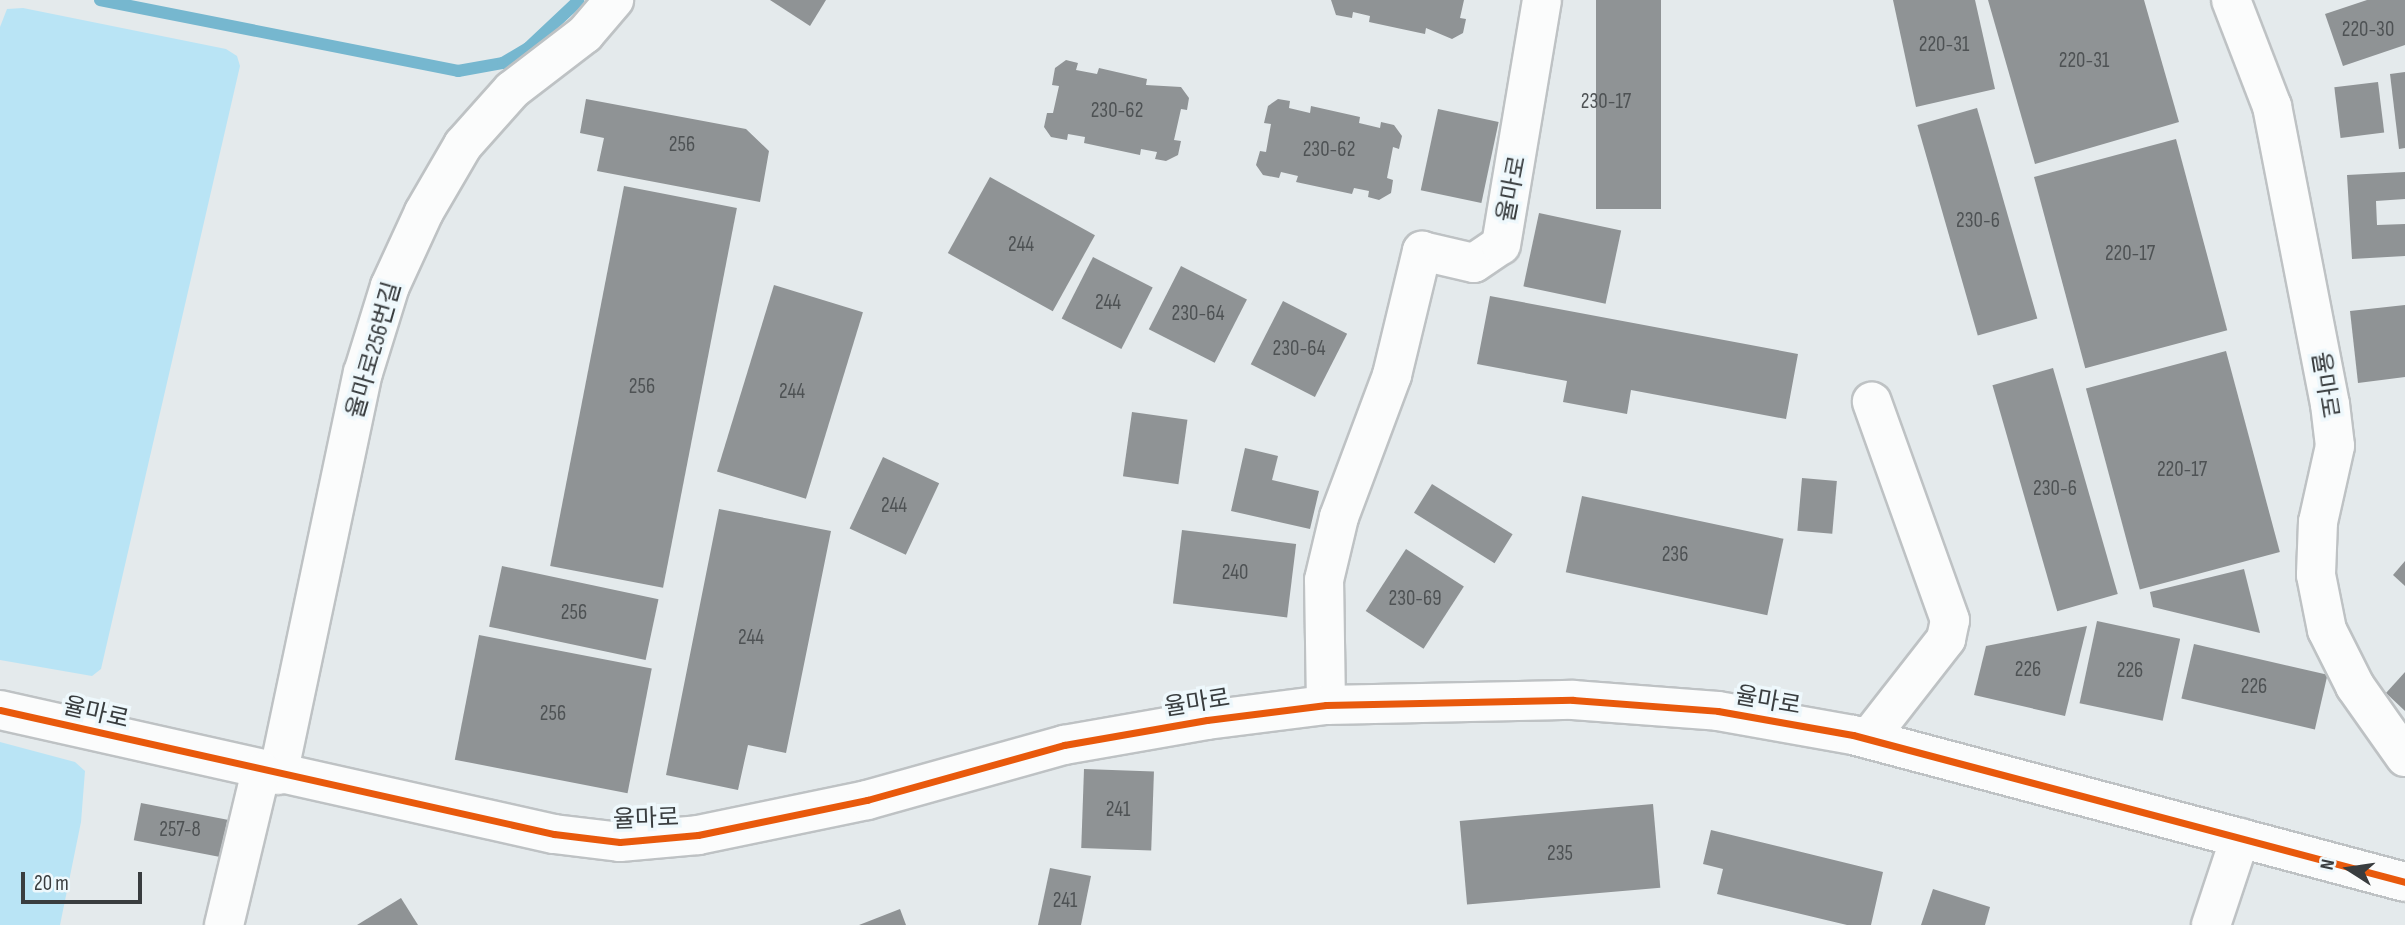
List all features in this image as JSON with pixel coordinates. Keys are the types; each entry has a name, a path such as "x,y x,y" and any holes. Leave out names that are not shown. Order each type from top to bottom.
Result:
{"street":[{"name":"율마로256번길","path":"270,773 363,373 390,286 424,212 463,145 512,90 584,34 614,0"},
{"name":"율마로","path":"1326,705 1324,580 1339,517 1392,375 1422,251 1474,263 1501,245 1542,0"},
{"name":"율마로","path":"2231,0 2272,106 2330,404 2334,446 2318,522 2316,575 2327,630 2355,686 2405,757"},
{"path":"1868,739 1946,639 1950,620 1871,402"},
{"name":"율마로","path":"0,710 270,773 554,834 620,842 698,835 867,800 1064,745 1326,705 1573,700 1718,711 1868,739 2405,882"},
{"path":"224,925 270,773"},
{"path":"2211,925 2239,838"}],"shaded area":[{"path":"23,8 226,49 237,56 240,66 101,669 92,676 0,660 0,27 7,9"},
{"path":"0,742 75,762 85,771 81,822 60,925 0,925"}],"building":[{"path":"770,0 826,0 810,26"},
{"path":"1331,0 1464,0 1460,18 1466,19 1463,33 1452,39 1426,28 1425,34 1369,22 1370,16 1353,12 1352,18 1336,15"},
{"path":"1596,0 1661,0 1661,209 1596,209"},
{"path":"1893,0 1975,0 1995,89 1916,107"},
{"path":"1988,0 2144,0 2179,122 2035,164"},
{"path":"2367,0 2405,0 2405,45 2343,66 2325,14"},
{"path":"1066,60 1078,63 1076,70 1097,74 1099,68 1147,79 1146,85 1181,87 1189,98 1187,110 1181,109 1174,140 1181,141 1178,155 1166,161 1155,159 1157,152 1141,149 1140,155 1084,143 1085,137 1068,134 1067,140 1051,137 1044,127 1047,113 1053,113 1059,86 1052,85 1055,68"},
{"path":"2405,72 2405,148 2399,149 2390,74"},
{"path":"2378,82 2384,133 2341,138 2334,87"},
{"path":"586,99 746,129 769,151 760,202 597,171 604,138 580,133"},
{"path":"1278,99 1290,101 1289,108 1310,113 1311,106 1360,117 1359,123 1380,128 1381,122 1394,125 1402,136 1399,149 1393,147 1387,178 1393,180 1391,193 1379,200 1368,197 1369,191 1354,188 1352,194 1296,182 1298,176 1281,172 1279,178 1263,175 1256,165 1260,151 1266,152 1271,124 1264,123 1268,106"},
{"path":"1977,108 2037,319 1978,336 1917,125"},
{"path":"1438,109 1499,122 1481,203 1421,190"},
{"path":"2176,139 2227,330 2085,368 2034,177"},
{"path":"2405,172 2405,199 2376,201 2377,225 2405,224 2405,256 2352,259 2347,175"},
{"path":"990,177 1095,235 1053,311 948,253"},
{"path":"624,186 737,208 663,588 550,566"},
{"path":"1539,213 1621,230 1606,304 1523,286"},
{"path":"1093,257 1153,287 1121,349 1062,318"},
{"path":"1181,266 1247,300 1215,363 1149,329"},
{"path":"774,285 863,312 806,499 717,471"},
{"path":"1490,296 1798,354 1786,419 1631,390 1627,414 1563,402 1567,381 1477,364"},
{"path":"1283,301 1347,334 1315,397 1251,364"},
{"path":"2405,305 2405,377 2358,383 2350,311"},
{"path":"2226,351 2280,552 2140,589 2086,389"},
{"path":"2053,368 2118,594 2057,611 1992,385"},
{"path":"1132,412 1187,420 1178,484 1123,476"},
{"path":"1245,448 1278,456 1272,480 1319,491 1310,529 1231,511"},
{"path":"883,457 939,483 906,555 850,529"},
{"path":"1802,478 1837,481 1832,534 1797,531"},
{"path":"1432,484 1513,534 1495,563 1414,513"},
{"path":"1582,496 1783,539 1767,615 1566,572"},
{"path":"719,509 831,531 786,753 748,745 738,790 666,775"},
{"path":"1182,530 1296,544 1287,617 1173,603"},
{"path":"1406,549 1464,587 1424,649 1366,611"},
{"path":"2405,561 2405,586 2393,575"},
{"path":"502,566 659,599 646,660 489,627"},
{"path":"2244,569 2260,633 2153,607 2150,592"},
{"path":"2097,621 2180,639 2163,721 2080,703"},
{"path":"2087,626 2065,716 1974,695 1986,646"},
{"path":"479,635 652,669 628,793 455,760"},
{"path":"2194,644 2327,675 2315,729 2181,699"},
{"path":"2405,672 2405,711 2386,693"},
{"path":"1084,769 1154,771 1151,850 1081,848"},
{"path":"141,803 227,820 220,857 134,840"},
{"path":"1653,804 1660,888 1467,905 1460,821"},
{"path":"1711,830 1883,872 1871,925 1847,925 1717,894 1723,869 1703,864"},
{"path":"1050,868 1091,876 1081,925 1038,925"},
{"path":"1933,889 1990,907 1985,925 1921,925"},
{"path":"401,898 418,925 357,925"},
{"path":"900,909 906,925 859,925"}],"waterway":[{"path":"100,0 458,71 503,63 528,48 578,1"}],"cycle path":[{"path":"0,710 554,834 620,842 698,835 867,800 1064,745 1207,720 1326,705 1573,700 1718,711 1853,735 2405,882"}]}
